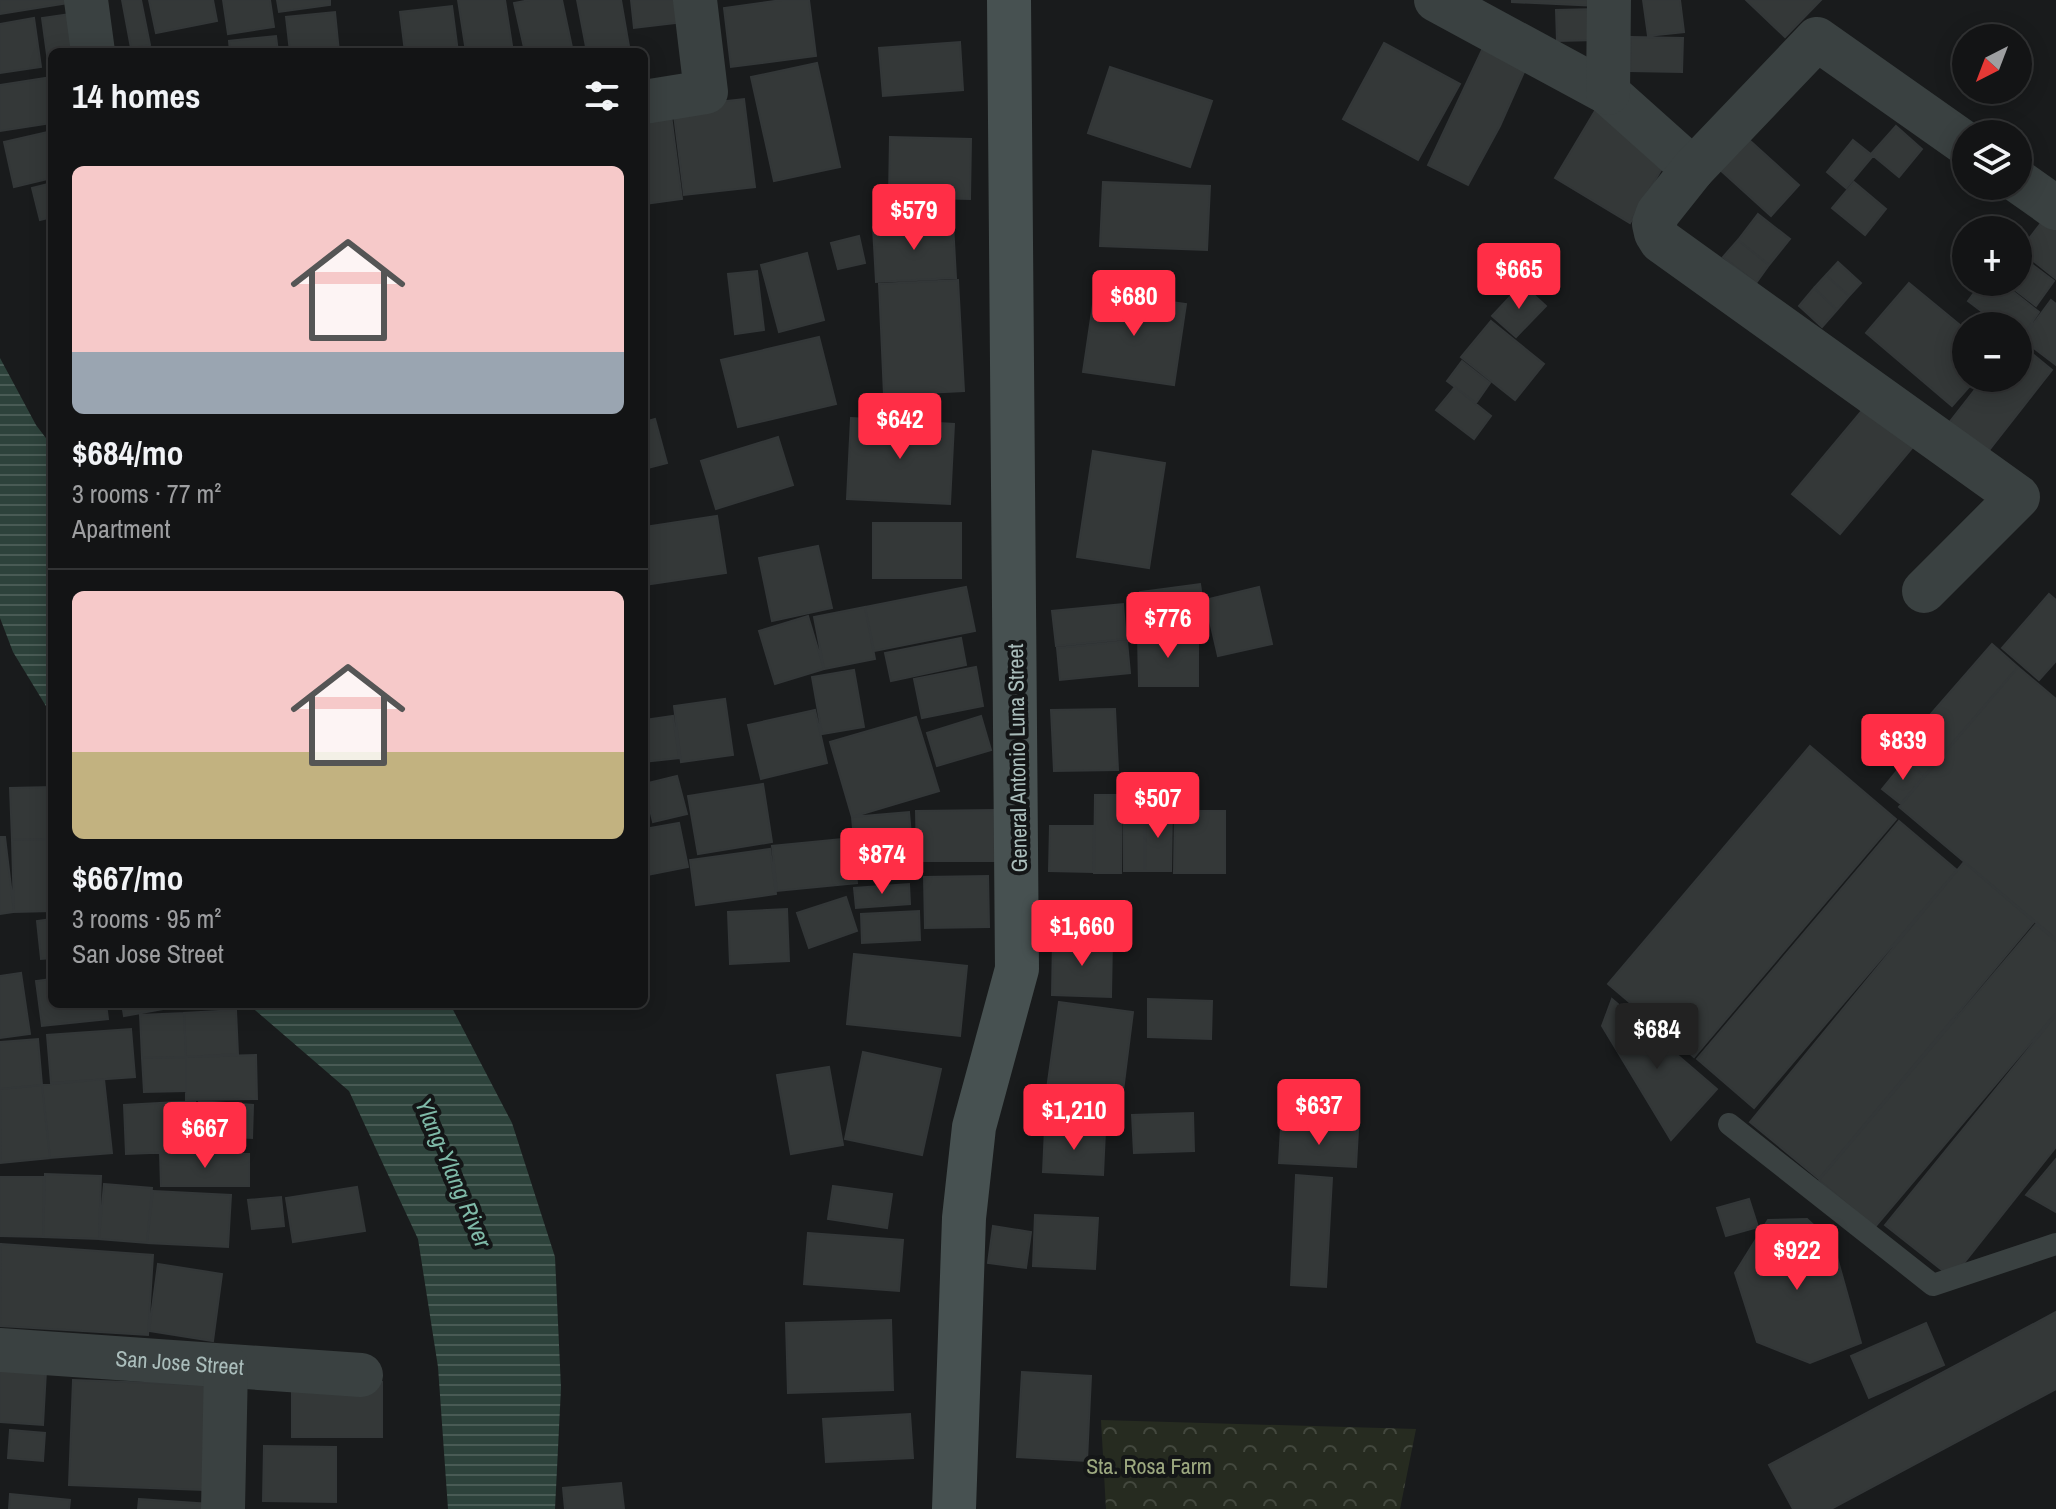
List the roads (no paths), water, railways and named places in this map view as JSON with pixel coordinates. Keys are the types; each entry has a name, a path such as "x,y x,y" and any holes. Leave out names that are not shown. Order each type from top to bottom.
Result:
{"main road":[{"name":"General Antonio Luna Street","path":"954,1509 964,1218 974,1127 1017,969 1009,0"}],"street":[{"path":"86,0 92,48"},
{"path":"648,101 706,92 695,0"},
{"path":"1436,0 1608,93 1693,169"},
{"path":"1608,93 1609,0"},
{"path":"1924,591 2018,497 1661,241 1654,224 1658,213 1693,169 1817,39 1952,134"},
{"path":"2032,191 2056,208"},
{"name":"San Jose Street","path":"0,1350 361,1375"},
{"path":"223,1509 226,1366"}],"lane":[{"path":"1729,1124 1933,1285 2056,1244"}],"water":[{"path":"0,358 36,425 48,441 48,709 13,652 0,618"},
{"name":"Ylang-Ylang River","path":"253,1008 452,1008 512,1123 555,1257 561,1388 555,1509 448,1509 438,1367 418,1239 349,1091"}],"park label":[{"name":"Sta. Rosa Farm","path":"1149,1466"}]}
